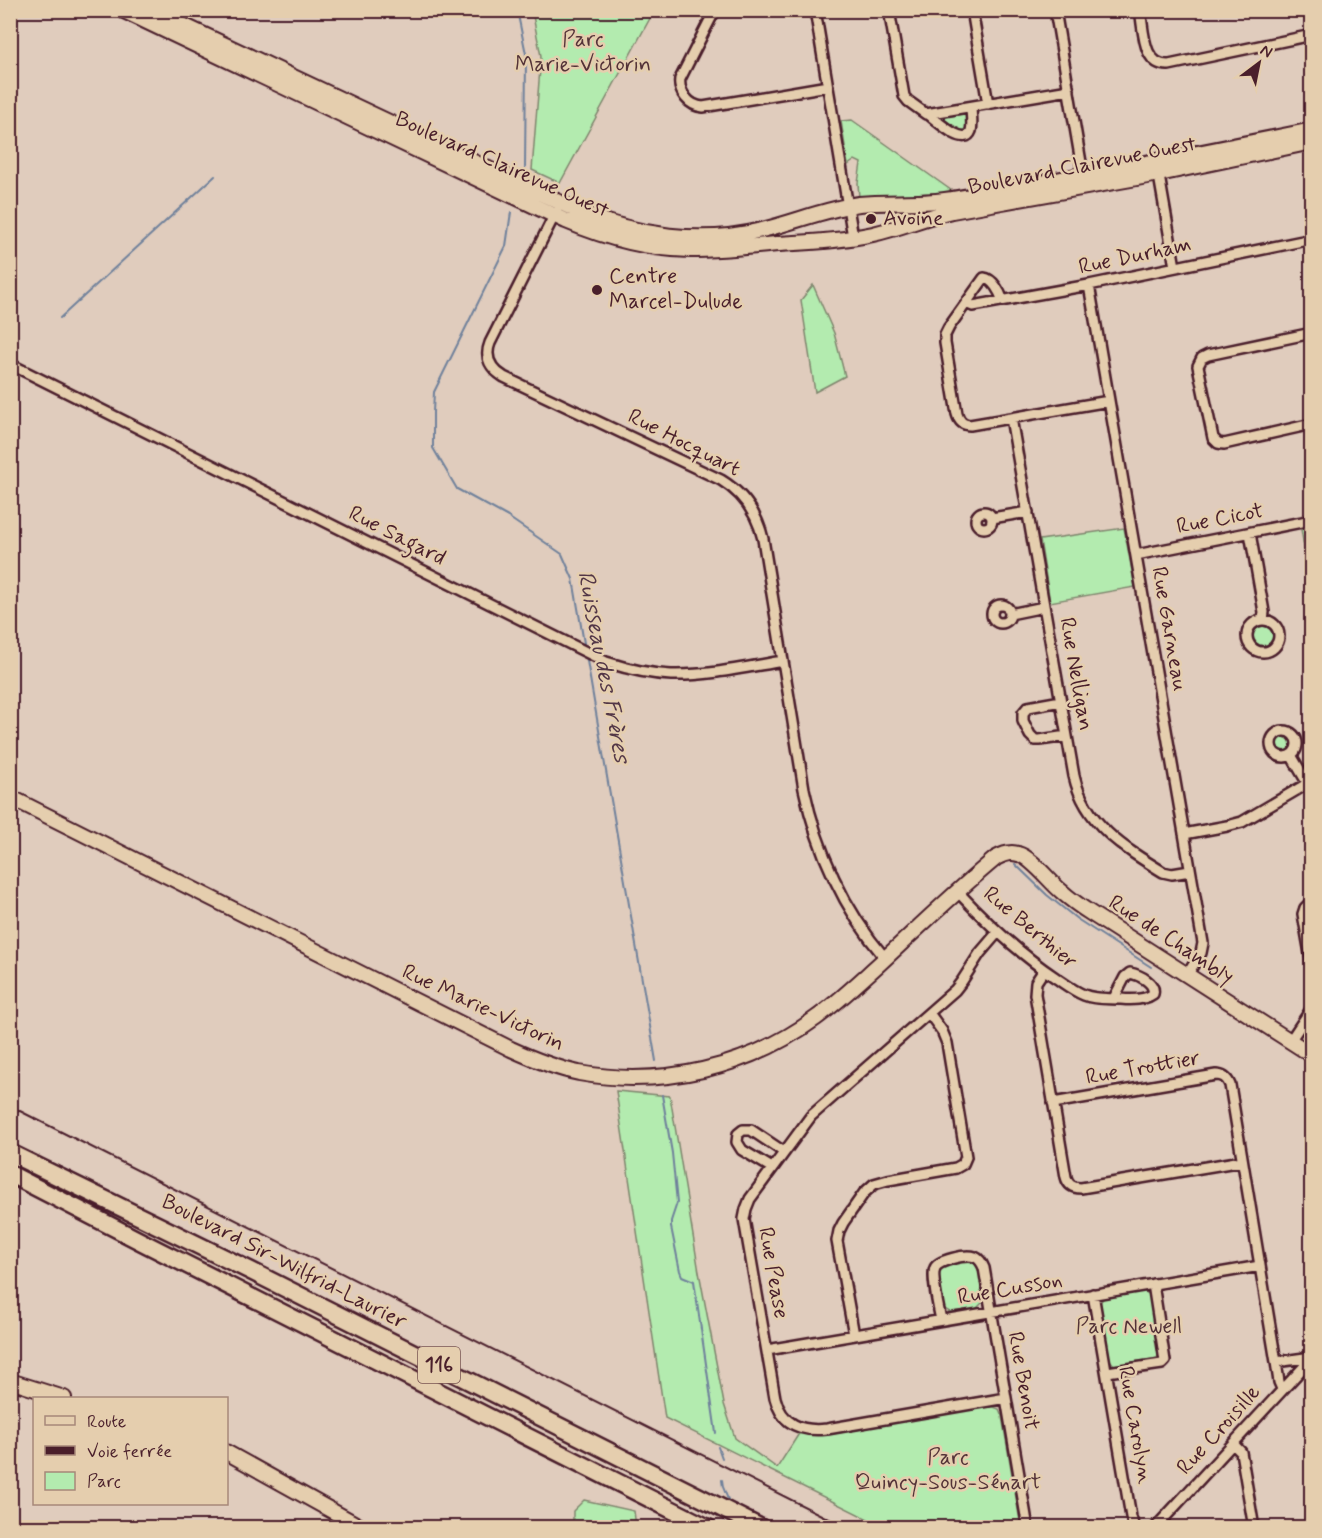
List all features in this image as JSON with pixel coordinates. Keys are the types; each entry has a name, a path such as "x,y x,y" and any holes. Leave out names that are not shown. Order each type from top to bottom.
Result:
{"highway":[{"name":"Boulevard Sir-Wilfrid-Laurier","path":"10,1153 760,1527"},
{"name":"Boulevard Sir-Wilfrid-Laurier","path":"10,1174 708,1527"}],"street":[{"name":"Boulevard Clairevue Ouest","path":"122,10 216,48 557,210 692,244 722,249 853,237 887,231 929,217 1084,181"},
{"name":"Boulevard Clairevue Ouest","path":"152,10 216,48"},
{"path":"715,10 679,82 681,91 691,104 703,107 828,86"},
{"path":"815,10 853,237"},
{"path":"889,10 904,96 908,101 957,135 965,137 971,130 971,107"},
{"path":"972,10 988,104"},
{"path":"1055,10 1084,181"},
{"path":"1140,10 1147,52 1152,59 1161,64 1169,65 1311,35"},
{"path":"928,114 1069,90"},
{"name":"Boulevard Clairevue Ouest","path":"1158,168 1311,130"},
{"name":"Boulevard Clairevue Ouest","path":"692,244 753,232 814,213 848,206 943,200 1084,181 1311,142"},
{"path":"1158,168 1175,267"},
{"name":"Rue Hocquart","path":"557,210 490,343 487,352 490,365 504,377 716,477 737,490 752,510 762,533 810,817 825,859 841,890 885,958"},
{"name":"Rue Durham","path":"966,303 973,306 1004,301 1311,239"},
{"path":"1004,301 991,280 986,278 981,281 947,329 945,338 958,418 962,423 968,425 1109,401"},
{"name":"Rue Garneau","path":"1089,285 1203,946 1187,975"},
{"path":"1311,333 1208,355 1200,360 1198,368 1213,438 1216,442 1224,444 1311,424"},
{"name":"Rue Sagard","path":"10,364 606,662 637,671 670,675 699,674 783,661"},
{"name":"Rue Nelligan","path":"1011,418 1079,794 1099,825 1118,843 1163,872 1172,874 1191,871"},
{"path":"992,518 1028,512"},
{"name":"Rue Cicot","path":"1136,555 1311,520"},
{"path":"1250,533 1264,612 1263,620"},
{"path":"1010,614 1044,607"},
{"path":"1061,701 1028,707 1022,717 1030,735 1035,740 1067,736"},
{"path":"1184,834 1242,822 1310,783 1291,755"},
{"name":"Rue Marie-Victorin","path":"10,797 511,1049 554,1066 578,1072 620,1077 664,1076 706,1070 746,1057 782,1041 815,1019 846,994 999,856 1015,853"},
{"name":"Rue de Chambly","path":"1015,853 1027,858 1063,893 1086,911 1311,1055"},
{"name":"Rue Berthier","path":"958,892 998,932 1044,970 1082,994 1097,998 1114,998"},
{"path":"1311,901 1303,915 1311,965"},
{"name":"Rue Pease","path":"998,932 974,960 960,984 805,1122 748,1202 744,1216 775,1398 779,1410 790,1423 805,1429 826,1430 1006,1398"},
{"path":"1044,970 1036,982 1035,991 1066,1179 1076,1188 1242,1161 1282,1389"},
{"path":"1290,1041 1311,1008"},
{"path":"854,1335 837,1241 843,1223 864,1193 874,1184 956,1168 963,1164 966,1157 947,1043 940,1027 929,1013"},
{"name":"Rue Trottier","path":"1053,1103 1221,1075 1230,1085 1242,1161"},
{"path":"772,1168 742,1150 736,1143 738,1134 743,1130 751,1130 784,1152"},
{"name":"Rue Benoit","path":"941,1320 934,1271 938,1263 945,1260 975,1257 981,1261 984,1268 1028,1527"},
{"name":"Rue Cusson","path":"767,1350 1260,1266"},
{"path":"1107,1372 1162,1364 1165,1361 1153,1284"},
{"name":"Rue Carolyn","path":"1093,1294 1134,1527"},
{"name":"Rue Croisille","path":"1276,1362 1311,1358"},
{"name":"Rue Croisille","path":"1155,1527 1311,1358"},
{"path":"10,1381 61,1397"},
{"path":"1233,1444 1241,1452 1254,1527"},
{"path":"228,1453 363,1527"}],"green space":[{"name":"Parc Marie-Victorin","path":"532,11 654,11 560,183 532,170 541,56"},
{"path":"964,114 966,128 963,131 943,118 944,117"},
{"path":"852,120 955,193 934,196 859,198 858,183 861,163 855,160 848,165 841,121"},
{"path":"813,285 834,333 845,376 815,392 801,300"},
{"path":"1312,527 1311,590 1301,529"},
{"path":"1124,528 1135,587 1050,602 1040,540"},
{"path":"1263,626 1270,629 1273,636 1270,643 1263,646 1256,643 1253,636 1256,629"},
{"path":"1284,735 1290,737 1292,743 1290,749 1284,751 1278,749 1276,743 1278,737"},
{"name":"Parc Quincy-Sous-Sénart","path":"616,1091 670,1096 699,1272 724,1404 735,1438 777,1468 800,1432 808,1435 827,1435 991,1406 999,1409 1002,1416 1021,1527 884,1527 665,1418"},
{"path":"968,1261 976,1264 979,1269 983,1302 976,1309 950,1312 942,1303 940,1271 946,1265"},
{"name":"Parc Newell","path":"1143,1291 1149,1294 1159,1354 1153,1359 1114,1365 1110,1360 1100,1302 1104,1298"},
{"path":"584,1500 634,1511 636,1527 573,1527 573,1511"}],"waterway":[{"name":"Ruisseau des Frères","path":"517,10 526,54 525,169"},
{"path":"60,318 215,176"},
{"name":"Ruisseau des Frères","path":"511,212 506,246 434,392 433,448 457,489 508,517 562,554 573,579 585,649"},
{"name":"Ruisseau des Frères","path":"586,655 656,1061"},
{"path":"1015,864 1047,895 1077,919 1151,967"},
{"name":"Ruisseau des Frères","path":"662,1095 672,1153 677,1203 671,1227 682,1276 694,1281 716,1433"},
{"name":"Ruisseau des Frères","path":"718,1447 722,1458"},
{"name":"Ruisseau des Frères","path":"722,1480 729,1502"}],"railway":[{"path":"10,1106 847,1528"}],"place":[{"name":"Avoine","path":"871,219"},
{"name":"Centre Marcel-Dulude","path":"597,290"}]}
